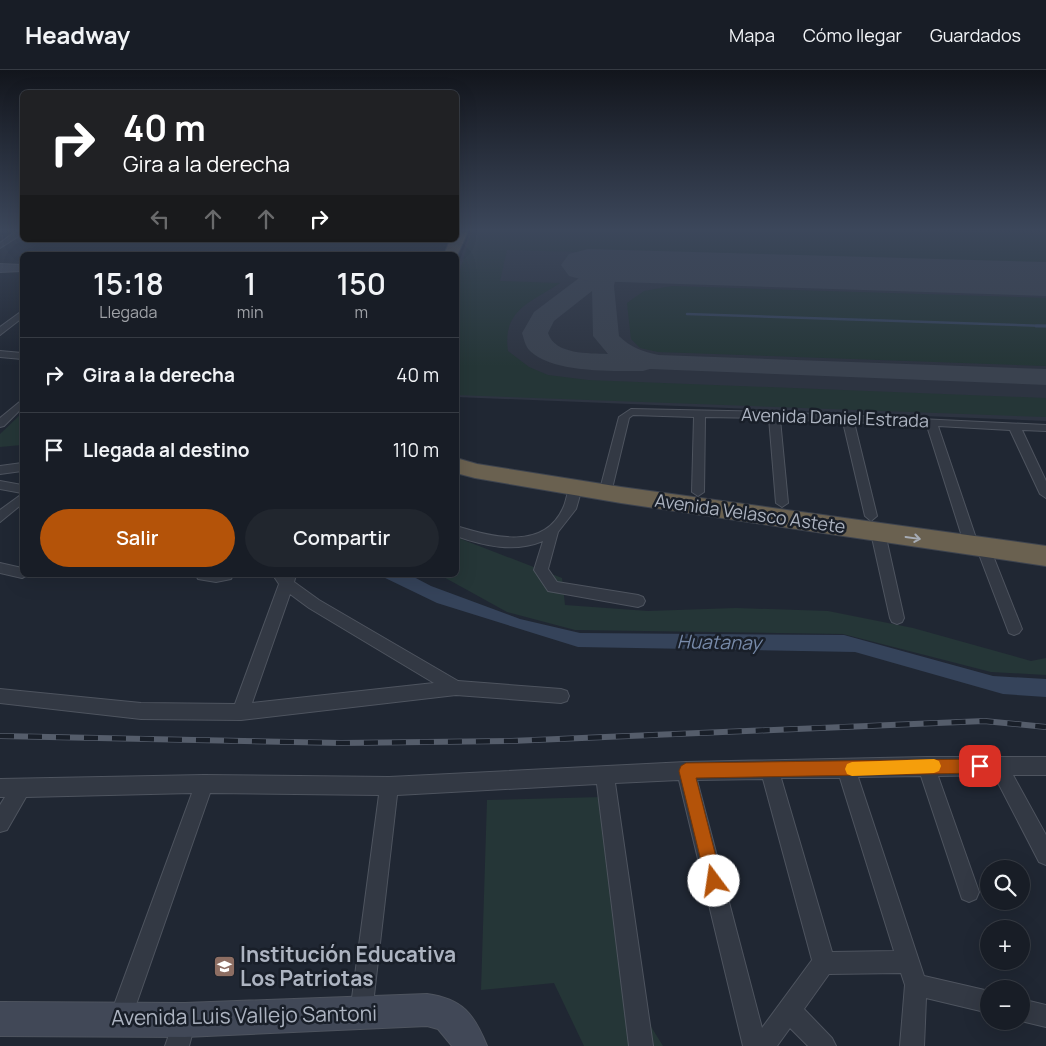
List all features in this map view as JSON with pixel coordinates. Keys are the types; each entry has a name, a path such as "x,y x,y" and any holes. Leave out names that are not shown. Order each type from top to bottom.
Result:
{"highway":[{"name":"Avenida Velasco Astete","path":"459,452 474,458 607,487 875,524 974,541 1046,556"},
{"name":"Avenida Velasco Astete","path":"459,466 475,471 576,488 607,487 698,492 782,503 875,524"},
{"name":"Avenida Velasco Astete","path":"974,541 1046,540"}],"street":[{"path":"0,332 20,316"},
{"path":"0,354 20,356"},
{"path":"0,424 20,407"},
{"name":"Avenida Daniel Estrada","path":"607,487 624,416 631,412 774,415 1046,428"},
{"path":"698,492 700,413"},
{"path":"774,415 782,503"},
{"path":"848,419 897,618"},
{"path":"931,422 974,541 1014,629"},
{"path":"1014,426 1046,494"},
{"path":"0,470 20,467"},
{"path":"0,485 20,489"},
{"path":"459,532 512,545 533,542 552,533 564,520 576,488"},
{"path":"0,517 20,500"},
{"path":"552,533 541,570 553,586 638,602"},
{"path":"0,568 20,573"},
{"path":"242,712 285,578 314,604 456,688"},
{"path":"0,696 141,711 242,712 456,688 560,696"},
{"path":"926,766 969,892"},
{"path":"0,788 204,784 390,786 686,771 770,771 926,766 1046,766"},
{"path":"999,766 1046,855"},
{"path":"846,769 916,985 912,1046"},
{"path":"686,771 755,1046"},
{"path":"770,771 824,963"},
{"path":"605,775 641,1046"},
{"path":"120,1019 204,784"},
{"path":"361,1014 390,786"},
{"path":"0,823 20,789"},
{"path":"824,963 910,962"},
{"path":"763,1046 824,963"},
{"path":"916,985 980,1000"},
{"name":"Avenida Luis Vallejo Santoni","path":"0,1019 120,1019 181,1033 361,1014 427,1010 440,1012 454,1018 470,1046"},
{"path":"789,1010 824,1046"},
{"path":"1030,1012 1046,1016"}],"shaded area":[{"path":"459,275 1046,275 1046,421 459,397"},
{"path":"459,275 501,275 500,281 560,283 520,309 509,326 507,337 508,351 529,367 548,375 588,380 1046,398 1046,417 459,395"},
{"path":"672,286 1046,298 1046,366 658,352 640,348 631,339 627,303 644,291"},
{"path":"20,415 20,445 0,447 0,434"},
{"path":"459,538 562,578 565,605 648,611 736,608 828,611 913,628 1031,661 1046,658 1046,675 991,672 843,634 575,630 507,612 444,577 459,577"},
{"path":"602,797 639,1007 663,1046 584,1046 554,983 481,990 487,800"}],"water":[{"name":"Huatanay","path":"383,577 414,577 431,586 520,619 580,633 844,635 993,676 1046,679 1046,697 1003,694 855,652 578,647 437,603"}],"waterway":[{"path":"687,314 1046,326 1036,326"}],"taxiway":[{"path":"606,275 595,277 543,317 535,333 539,345 552,353 570,358 643,363"},
{"path":"609,275 604,279 603,286 606,336 616,348 636,358 659,363 1046,377"}],"runway":[{"path":"900,275 1046,279"}],"railway":[{"path":"0,736 341,743 511,741 984,721 1046,727"}],"slow traffic":[{"path":"852,769 934,766"}],"place":[{"name":"Institución Educativa Los Patriotas","path":"224,967"}],"route":[{"path":"714,881 686,771 980,766"}]}
